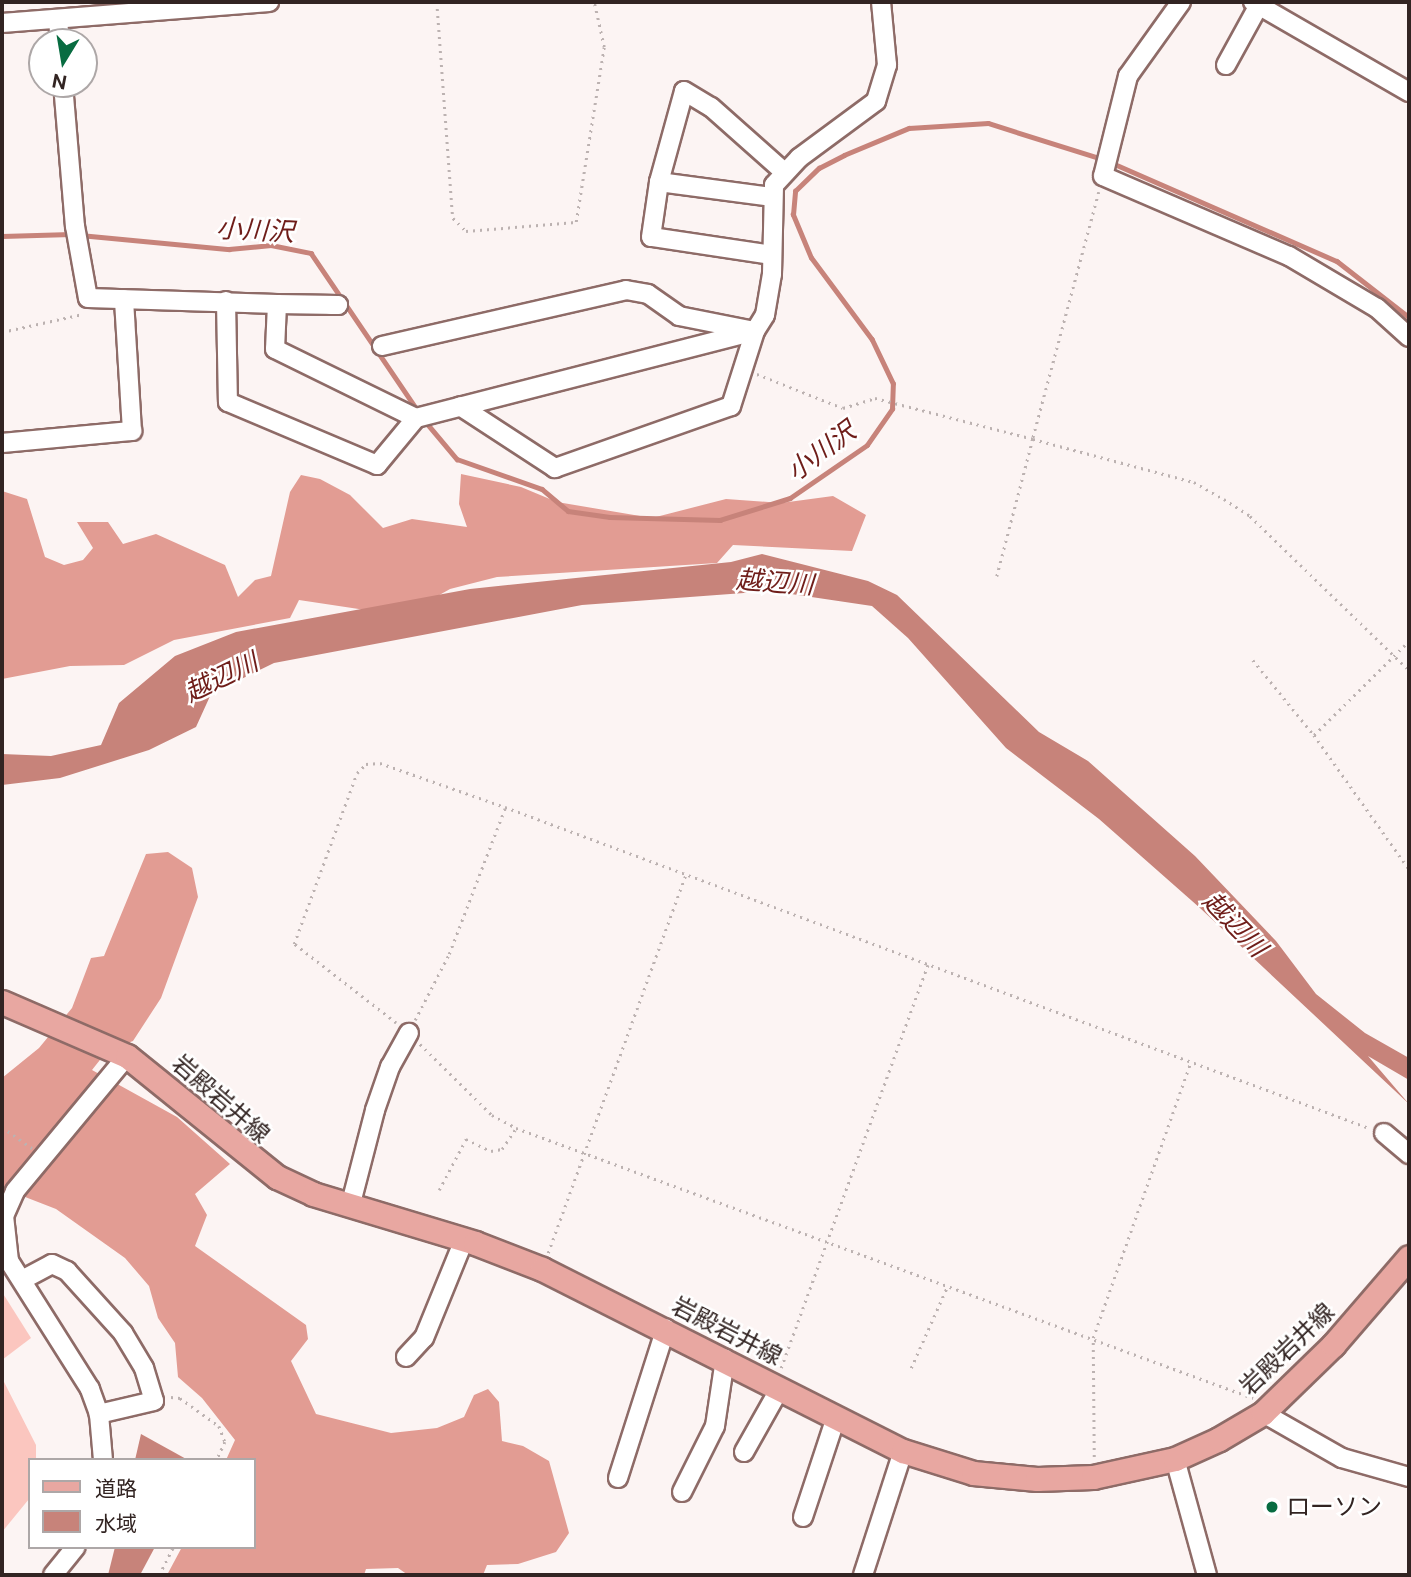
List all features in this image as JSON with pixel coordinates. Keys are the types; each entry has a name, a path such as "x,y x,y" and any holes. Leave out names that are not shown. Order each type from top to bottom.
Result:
{"main road":[{"name":"岩殿岩井線","path":"2,1002 127,1056 257,1164 313,1194 464,1240 541,1269 666,1328 902,1451 1000,1478 1093,1477 1175,1459 1265,1410 1333,1345 1409,1257"}],"street":[{"path":"2,23 269,2"},
{"path":"460,406 555,468 731,406 745,370 755,331 765,315 772,255 771,197 783,171 876,101 887,65 881,2"},
{"path":"1181,2 1128,76 1116,110 1103,176 1289,256 1377,308 1409,337"},
{"path":"1226,65 1256,4 1409,92"},
{"path":"58,20 59,28"},
{"path":"772,255 651,237 659,181 684,91 711,107 783,171"},
{"path":"65,98 75,226 88,298 338,305 331,305"},
{"path":"659,181 771,197"},
{"path":"382,346 626,290 648,294 679,316 755,331"},
{"path":"2,443 132,431 124,299"},
{"path":"226,301 228,402 377,465 416,418 755,331"},
{"path":"276,304 275,349 416,418"},
{"path":"350,1207 379,1099 409,1033"},
{"path":"103,1458 99,1414 71,1354 4,1248 6,1207 43,1156 114,1077 127,1056"},
{"path":"1384,1133 1409,1154"},
{"path":"406,1357 424,1338 464,1240"},
{"path":"22,1280 52,1265 67,1271 123,1333 144,1368 154,1401 99,1414"},
{"path":"618,1478 666,1328"},
{"path":"682,1492 715,1426 725,1359"},
{"path":"744,1452 778,1386"},
{"path":"1265,1410 1342,1458 1409,1478"},
{"path":"803,1517 836,1417"},
{"path":"863,1575 902,1451"},
{"path":"1175,1459 1208,1575"},
{"path":"61,1572 75,1549"}],"path":[{"path":"437,2 453,218 466,231 576,222 604,47 594,2"},
{"path":"997,576 1103,176"},
{"path":"2,332 84,313 88,298"},
{"path":"745,370 843,408 876,398 909,404 1194,482 1250,516 1409,670"},
{"path":"1314,735 1409,641"},
{"path":"1254,660 1314,735 1409,869"},
{"path":"1265,1410 1093,1338 516,1128 492,1115 409,1033 294,944 357,774 366,764 380,762 1384,1133"},
{"path":"409,1033 449,954 505,807"},
{"path":"541,1269 685,876"},
{"path":"778,1386 825,1241 928,965"},
{"path":"1093,1477 1093,1338 1191,1062"},
{"path":"2,1127 43,1156"},
{"path":"439,1190 466,1139 491,1151 502,1149 516,1128"},
{"path":"911,1368 947,1287"},
{"path":"154,1401 180,1398 219,1426 225,1442 218,1458"},
{"path":"159,1575 172,1549"}],"shaded area":[{"path":"461,474 521,487 557,502 652,518 726,499 781,503 833,496 866,515 852,551 733,545 717,563 497,577 450,589 427,602 372,611 299,600 290,618 174,640 124,665 70,666 2,679 2,491 27,499 45,557 64,565 83,560 93,548 77,522 108,522 123,544 156,534 225,565 238,597 255,580 271,576 290,492 301,475 320,479 350,495 383,528 412,519 467,527 459,504"},
{"path":"168,852 192,868 198,897 161,998 133,1041 107,1051 92,1070 177,1117 230,1164 195,1194 207,1215 195,1246 306,1325 308,1339 291,1361 316,1414 391,1433 437,1428 464,1417 474,1395 488,1389 499,1402 502,1441 523,1446 549,1461 569,1533 556,1552 518,1564 487,1565 483,1575 408,1575 398,1568 366,1569 364,1575 167,1575 181,1549 256,1549 256,1458 227,1458 235,1440 202,1398 178,1377 175,1343 158,1318 149,1286 125,1258 56,1209 2,1188 2,1078 39,1048 72,1008 91,958 104,956 146,854"},
{"path":"2,1292 31,1338 2,1360"},
{"path":"2,1378 36,1445 36,1458 28,1458 28,1500 2,1532"}],"water":[{"name":"越辺川","path":"762,554 868,581 897,595 1039,732 1088,761 1195,856 1276,941 1316,994 1365,1033 1409,1058 1409,1080 1368,1056 1409,1104 1200,908 1099,819 1006,748 908,638 872,606 771,591 582,605 274,663 211,694 196,727 149,750 60,778 2,785 2,754 51,756 101,745 119,703 175,656 236,632 470,589 731,562"},
{"path":"141,1434 184,1458 135,1458"},
{"path":"114,1549 154,1549 140,1575 108,1575"}],"waterway":[{"name":"小川沢","path":"425,421 457,459 542,489 568,511 610,517 720,520 790,498 867,445 892,409 893,384 872,340 811,258 793,215 795,191 819,168 909,128 988,123 1102,159"},
{"name":"小川沢","path":"1110,162 1337,261 1409,317"},
{"name":"小川沢","path":"2,236 71,234"},
{"name":"小川沢","path":"80,235 229,249 271,245 311,253 418,411"}],"place":[{"name":"ローソン","path":"1272,1507"}]}
